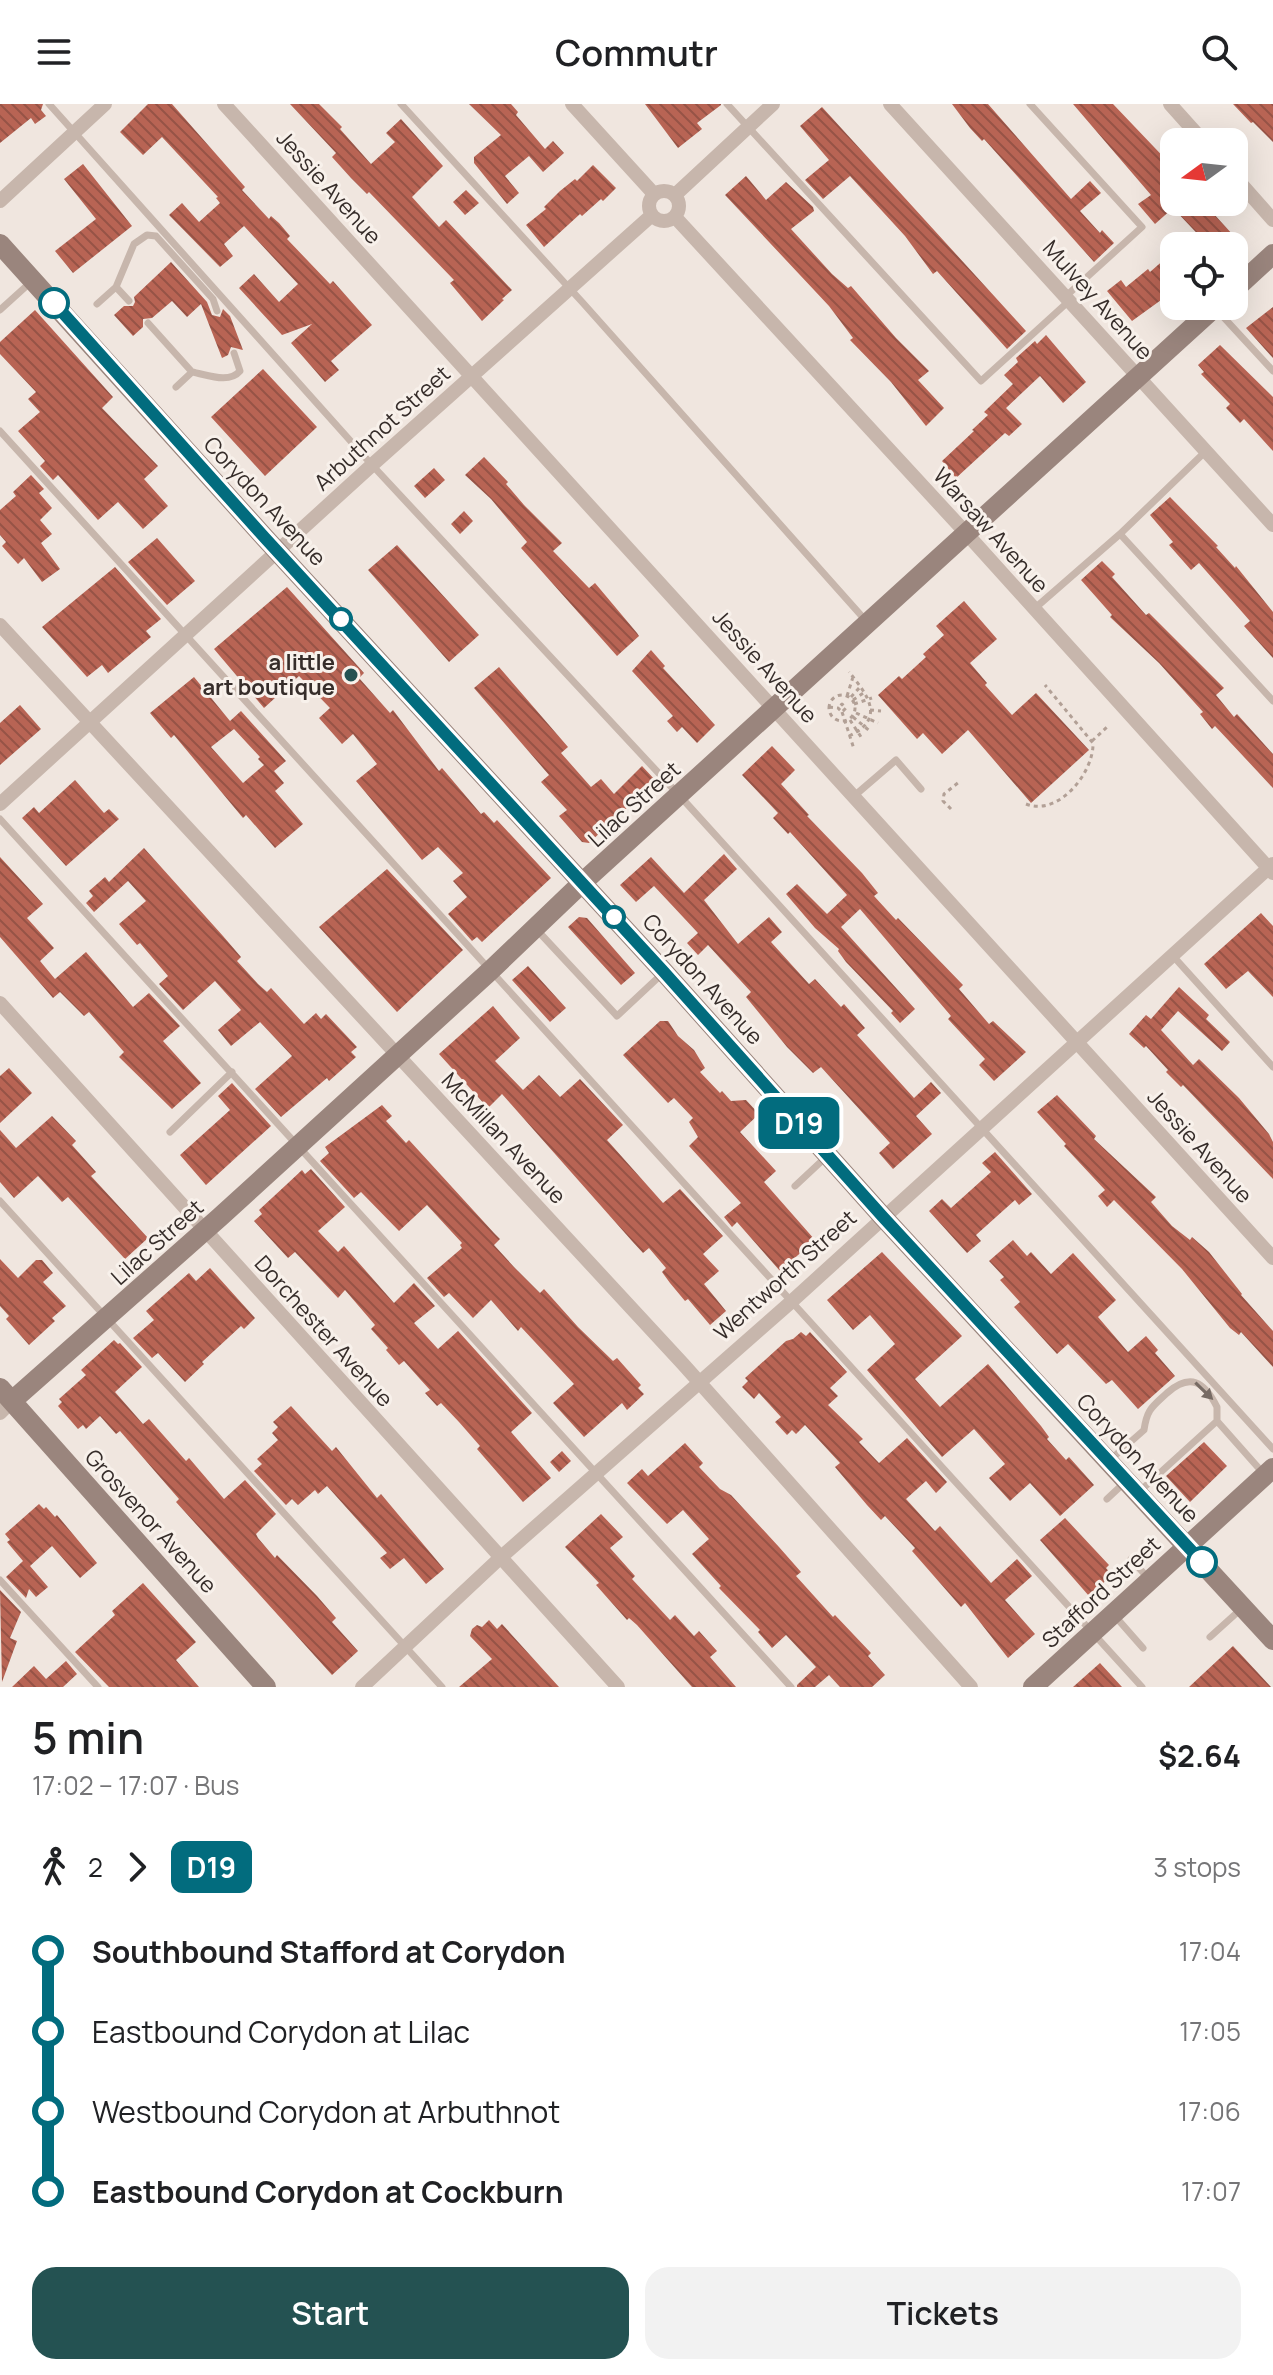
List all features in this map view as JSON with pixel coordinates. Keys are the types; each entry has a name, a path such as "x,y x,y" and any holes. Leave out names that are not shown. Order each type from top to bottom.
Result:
{"street":[{"path":"0,201 105,104"},
{"name":"Jessie Avenue","path":"224,104 1273,1258"},
{"path":"572,104 654,194"},
{"path":"675,195 773,104"},
{"name":"Mulvey Avenue","path":"890,104 1273,525"},
{"path":"1170,104 1191,128"},
{"path":"662,190 675,195 679,204 675,217 666,221 652,215 649,207 654,194 662,190"},
{"path":"1248,192 1273,220"},
{"name":"Arbuthnot Street","path":"0,804 652,215"},
{"name":"Warsaw Avenue","path":"675,217 1271,869"},
{"name":"Corydon Avenue","path":"0,244 583,882 883,1217 1273,1640"},
{"path":"1248,277 1273,254"},
{"name":"Lilac Street","path":"4,1401 107,1319 205,1231 867,622 1201,320"},
{"name":"McMillan Avenue","path":"0,625 398,1054 971,1687"},
{"name":"Wentworth Street","path":"362,1687 500,1558 791,1302 1172,954 1271,869"},
{"name":"Dorchester Avenue","path":"0,1003 618,1687"},
{"name":"Grosvenor Avenue","path":"4,1401 266,1687"},
{"name":"Stafford Street","path":"1033,1687 1269,1472"}],"lane":[{"path":"49,104 372,465 679,795 1273,1449"},
{"path":"401,104 571,289 867,622"},
{"path":"727,104 981,381 1142,227 1030,104"},
{"path":"97,304 116,287 134,244 147,235 156,236 213,299 217,311"},
{"path":"0,310 33,280"},
{"path":"116,287 129,301"},
{"path":"1227,320 1273,371"},
{"path":"148,323 192,372 230,379 240,371 234,353"},
{"path":"176,387 192,372"},
{"path":"0,431 1142,1687"},
{"path":"1034,609 1120,534 1206,451"},
{"path":"1120,534 1273,701"},
{"path":"853,797 896,760 921,789"},
{"path":"0,819 791,1687"},
{"path":"535,928 617,1016 664,972"},
{"path":"1172,954 1273,1067"},
{"path":"170,1132 232,1072"},
{"path":"795,1186 828,1155"},
{"path":"0,1201 442,1687"},
{"path":"1107,1499 1132,1487 1217,1421 1219,1414 1214,1401 1199,1384 1183,1381 1147,1412 1144,1430 1109,1461"},
{"path":"1217,1421 1269,1472"},
{"path":"1131,1559 1150,1579"},
{"path":"0,1580 98,1687"},
{"path":"1210,1637 1243,1607"},
{"path":"1112,1614 1143,1648"}],"path":[{"path":"849,672 871,699 869,719 858,732 849,736"},
{"path":"853,677 850,698 852,716 863,740"},
{"path":"1026,804 1035,808 1054,802 1075,785 1092,761 1092,741 1045,685"},
{"path":"838,708 861,686"},
{"path":"850,698 865,692"},
{"path":"871,699 836,696 829,707 831,715 837,720 843,721 852,716 878,723"},
{"path":"842,704 846,708 842,712"},
{"path":"829,707 842,712 854,749"},
{"path":"870,710 881,711"},
{"path":"852,716 871,732"},
{"path":"1092,741 1107,727"},
{"path":"951,809 943,801 944,794 959,782"}],"building":[{"path":"0,104 43,104 41,110 46,116 35,124 31,118 0,143"},
{"path":"148,104 172,104 245,187 242,190 269,219 271,216 279,223 290,236 287,239 330,284 333,281 372,325 331,361 339,370 325,382 291,343 312,324 282,335 239,288 254,274 279,302 298,284 244,226 224,244 233,256 220,267 169,215 182,203 199,222 220,203 218,197 162,137 143,155 120,132"},
{"path":"290,104 319,104 371,164 395,142 386,133 401,119 443,166 412,197 439,227 446,220 512,290 504,300 482,321 450,283 454,280 369,192 367,194 351,178 332,157 336,153"},
{"path":"469,104 511,104 518,112 516,115 545,149 553,141 564,153 543,172 529,156 505,176 519,193 507,204 474,163 474,157 501,135"},
{"path":"645,104 721,105 697,123 702,129 678,148"},
{"path":"952,104 988,104 1071,199 1090,181 1101,193 1080,211 1114,243 1094,262 984,139 982,141 970,128"},
{"path":"1073,104 1113,104 1160,153 1160,216 1164,216 1155,224 1138,204 1151,195"},
{"path":"1233,104 1273,104 1273,142 1251,123"},
{"path":"822,107 1026,331 1007,349 937,271 933,274 905,236 850,176 823,199 805,180 829,160 800,126"},
{"path":"83,164 132,226 73,273 55,251 96,219 64,179"},
{"path":"593,165 616,188 603,201 601,199 582,216 580,214 544,247 526,225 546,209 544,207 560,191 575,179 577,181"},
{"path":"746,176 766,200 786,182 813,207 814,211 791,229 832,274 848,288 851,286 929,371 918,380 944,408 926,426 891,382 850,340 853,338 829,306 725,195"},
{"path":"466,190 479,203 465,215 453,202"},
{"path":"1181,216 1216,216 1230,232 1196,232"},
{"path":"171,262 207,302 212,315 220,317 223,309 230,316 243,350 231,347 228,355 222,358 201,304 187,317 172,301 152,318 143,319 143,327 133,336 114,315 124,306 133,306 134,297"},
{"path":"1160,263 1160,301 1132,321 1107,291 1121,280 1126,287 1148,269 1150,272"},
{"path":"1273,307 1273,358 1246,328"},
{"path":"35,310 113,397 102,408 158,466 144,479 168,506 143,529 118,502 98,520 58,475 53,480 40,466 45,461 18,431 40,412 28,399 36,392 0,354 0,342"},
{"path":"1046,335 1086,382 1063,403 1040,376 1006,408 1022,424 1009,436 1005,433 956,478 942,461 974,431 988,415 984,412 1013,384 1004,375 1018,362 1016,358"},
{"path":"1220,345 1273,397 1273,451 1244,419 1240,423 1226,408 1230,404 1201,374 1204,372 1198,365"},
{"path":"263,369 317,427 265,476 211,417"},
{"path":"484,457 508,482 506,484 524,505 562,543 553,551 589,588 595,583 637,633 639,636 617,656 521,548 527,542 491,499 465,475"},
{"path":"434,468 445,480 425,498 414,486"},
{"path":"31,475 44,489 39,493 52,508 40,520 52,534 41,543 60,569 42,582 24,558 18,564 2,546 6,542 0,535 0,510 16,496 13,492"},
{"path":"1170,497 1236,566 1273,612 1273,658 1244,626 1250,621 1199,563 1191,570 1169,545 1173,542 1150,515"},
{"path":"464,511 473,521 460,534 451,524"},
{"path":"157,538 195,581 167,605 128,562"},
{"path":"397,545 479,635 449,662 368,570"},
{"path":"1102,561 1146,615 1149,613 1224,688 1216,695 1273,754 1273,788 1215,726 1212,729 1200,714 1203,712 1159,663 1110,617 1112,615 1081,580"},
{"path":"115,567 161,619 146,631 151,637 108,673 102,665 87,677 42,627"},
{"path":"287,587 364,673 359,678 390,713 393,710 439,771 442,768 481,814 484,812 494,823 497,820 551,878 482,942 477,937 472,941 448,914 467,897 453,881 463,873 438,847 422,860 356,781 377,764 353,734 342,744 319,718 330,708 299,676 264,708 214,649"},
{"path":"964,601 997,639 970,663 987,683 985,685 1012,715 1036,693 1089,750 1031,803 968,730 942,754 923,733 917,739 878,695 926,657 923,654 944,635 936,626"},
{"path":"651,650 665,666 663,668 715,725 697,743 682,727 677,732 667,721 673,716 632,671"},
{"path":"499,667 568,747 561,753 591,787 601,779 614,794 642,766 656,781 589,843 582,842 559,816 567,810 541,782 549,775 474,688"},
{"path":"194,677 230,721 241,711 286,761 274,771 284,783 275,791 303,824 275,848 246,815 243,818 174,735 171,738 150,713","holes":["234,729 260,757 258,759 264,765 243,783 211,747"]},
{"path":"20,705 41,729 0,765 0,723"},
{"path":"772,746 795,770 781,784 807,816 862,873 878,893 874,896 896,920 898,918 963,985 959,989 989,1024 993,1021 1026,1052 994,1081 979,1065 985,1059 948,1019 951,1016 860,909 841,927 915,1009 900,1023 891,1013 893,1011 846,962 839,949 815,928 786,894 797,884 827,914 847,895 790,832 788,834 773,818 778,813 742,775"},
{"path":"75,780 104,813 109,809 119,819 66,866 22,818 34,807 39,813"},
{"path":"144,848 241,957 237,961 258,984 267,992 271,988 304,1024 316,1013 321,1019 326,1014 357,1047 351,1052 356,1057 281,1117 255,1089 292,1056 260,1022 231,1046 218,1030 241,1010 215,981 183,1010 159,984 168,976 119,924 146,901 128,881 94,912 86,903 93,896 89,891 105,877 109,882"},
{"path":"724,854 737,869 704,900 738,944 769,917 782,932 771,942 809,984 815,979 841,1007 844,1004 865,1028 857,1035 914,1098 931,1082 941,1093 916,1116 932,1134 893,1169 879,1153 890,1143 821,1067 813,1073 787,1047 746,997 751,992 708,945 698,955 687,943 698,933 654,886 636,902 620,885 651,857 684,893"},
{"path":"0,857 43,904 27,918 54,948 40,961 55,979 86,952 133,1007 149,993 180,1026 163,1041 201,1083 172,1109 119,1057 124,1052 89,1012 84,1016 60,992 53,998 0,937"},
{"path":"387,869 463,950 397,1012 319,927"},
{"path":"1261,913 1273,926 1273,997 1248,971 1226,989 1204,964"},
{"path":"579,917 587,918 635,973 621,985 568,927"},
{"path":"528,966 566,1008 550,1022 512,980"},
{"path":"1179,987 1209,1015 1206,1019 1230,1042 1222,1051 1178,1011 1161,1030 1193,1065 1199,1059 1239,1098 1269,1134 1273,1142 1273,1179 1183,1085 1181,1087 1166,1072 1168,1070 1146,1046 1144,1048 1129,1034 1146,1015 1151,1019"},
{"path":"493,1006 520,1038 495,1061 523,1090 539,1075 560,1097 580,1079 623,1125 607,1140 663,1203 680,1189 723,1236 703,1254 719,1271 704,1284 726,1311 710,1325 670,1283 662,1272 666,1268 649,1248 643,1253 502,1094 488,1108 439,1054"},
{"path":"660,1021 668,1021 678,1036 694,1050 705,1068 700,1072 720,1093 722,1091 731,1101 746,1100 759,1114 740,1132 776,1171 764,1182 815,1240 780,1271 737,1222 732,1227 724,1217 741,1203 689,1146 698,1137 689,1122 693,1118 674,1098 668,1103 623,1055"},
{"path":"9,1068 32,1093 0,1123 0,1076"},
{"path":"232,1083 271,1126 206,1185 180,1155 230,1110 218,1096"},
{"path":"1057,1095 1096,1136 1094,1139 1156,1197 1151,1202 1172,1226 1190,1240 1192,1237 1209,1252 1273,1331 1273,1367 1241,1332 1239,1335 1230,1328 1182,1269 1114,1200 1107,1207 1098,1196 1105,1190 1037,1112"},
{"path":"382,1105 392,1116 386,1121 406,1143 409,1140 500,1239 494,1245 514,1267 540,1293 544,1289 578,1327 613,1361 617,1358 641,1385 638,1388 644,1394 627,1410 622,1403 584,1437 553,1403 574,1384 521,1327 518,1331 491,1300 473,1318 449,1293 444,1297 427,1278 462,1248 462,1243 427,1205 399,1231 361,1192 354,1198 320,1161 329,1153 325,1147"},
{"path":"52,1116 76,1141 72,1145 96,1172 91,1176 148,1238 125,1259 68,1197 62,1202 38,1176 14,1198 0,1182 0,1130 16,1148"},
{"path":"995,1152 1032,1194 1019,1205 1015,1200 976,1235 981,1241 967,1253 929,1211 942,1199 951,1208 991,1172 982,1163"},
{"path":"311,1169 345,1207 318,1231 338,1252 344,1246 394,1303 414,1283 435,1306 414,1323 438,1349 458,1331 532,1413 511,1432 551,1478 523,1502 477,1449 480,1446 459,1422 441,1403 437,1406 425,1393 430,1390 404,1361 399,1365 386,1350 388,1348 371,1329 375,1325 345,1290 338,1298 295,1252 288,1258 254,1221 262,1214 259,1210 302,1170 305,1174"},
{"path":"1013,1240 1027,1256 1031,1252 1051,1274 1073,1253 1116,1300 1098,1317 1128,1352 1146,1336 1158,1350 1155,1353 1175,1376 1138,1409 1112,1380 1106,1384 1068,1344 1057,1354 1014,1307 1020,1302 1000,1280 1004,1277 989,1261"},
{"path":"882,1252 962,1336 915,1379 940,1407 988,1364 1041,1426 1049,1437 1047,1439 1066,1460 1069,1457 1094,1485 1060,1516 1030,1483 1010,1501 989,1478 1005,1464 974,1429 942,1457 867,1370 895,1344 870,1315 853,1330 827,1300"},
{"path":"0,1259 18,1278 36,1260 42,1260 53,1273 43,1282 66,1306 29,1345 6,1319 9,1316 0,1306"},
{"path":"210,1268 255,1318 244,1329 241,1326 185,1382 158,1353 152,1358 133,1338 154,1320 146,1311 189,1273 196,1281"},
{"path":"801,1332 806,1336 810,1332 847,1372 830,1388 838,1396 828,1405 863,1439 859,1442 879,1463 907,1438 947,1482 936,1493 926,1481 906,1499 935,1531 940,1526 991,1583 1017,1559 1032,1576 1005,1600 1035,1634 1008,1658 965,1603 961,1607 912,1551 915,1548 885,1516 881,1520 867,1505 835,1467 840,1463 805,1425 796,1434 792,1430 787,1435 775,1422 781,1417 759,1393 754,1399 742,1387 748,1381 745,1378 786,1341"},
{"path":"114,1340 142,1367 115,1392 143,1424 149,1419 186,1461 189,1458 224,1499 245,1480 276,1514 256,1534 258,1538 317,1596 336,1618 332,1622 358,1651 332,1675 176,1502 179,1499 120,1431 116,1434 100,1416 86,1429 83,1425 78,1429 58,1406 62,1402 59,1399 86,1375 81,1370"},
{"path":"291,1406 332,1451 336,1447 377,1498 381,1494 444,1569 426,1584 404,1558 390,1569 380,1558 387,1553 327,1486 318,1494 315,1490 298,1505 292,1499 286,1505 254,1471 262,1464 257,1459 278,1440 272,1433 278,1427 273,1422"},
{"path":"1204,1442 1227,1466 1190,1502 1166,1476"},
{"path":"685,1443 703,1463 699,1467 720,1489 731,1495 801,1572 796,1576 871,1653 868,1656 885,1675 872,1687 840,1687 829,1675 815,1687 797,1687 816,1667 786,1635 772,1648 758,1632 760,1630 719,1588 721,1586 692,1554 709,1539 683,1510 667,1524 627,1483 642,1469 648,1476"},
{"path":"562,1451 571,1461 559,1472 550,1462"},
{"path":"39,1504 55,1517 57,1515 97,1563 80,1578 52,1546 30,1566 48,1587 36,1597 29,1589 26,1598 6,1577 23,1561 7,1542 10,1540 5,1534"},
{"path":"601,1514 623,1537 610,1548 635,1576 632,1579 670,1620 675,1615 694,1636 699,1631 717,1651 710,1657 736,1687 692,1687 637,1625 629,1618 627,1620 596,1585 599,1583 565,1547"},
{"path":"1065,1518 1109,1565 1106,1568 1112,1575 1089,1596 1040,1540"},
{"path":"143,1583 196,1642 176,1660 199,1687 109,1687 75,1652 115,1615 112,1611"},
{"path":"0,1590 21,1612 10,1638 17,1641 2,1682"},
{"path":"489,1620 497,1629 502,1624 559,1687 459,1687 492,1659 470,1636 472,1629 477,1625 482,1627"},
{"path":"1233,1646 1271,1687 1189,1687"},
{"path":"66,1661 77,1674 63,1687 12,1687 34,1666 46,1679"},
{"path":"1100,1663 1122,1687 1073,1687"}],"bus line":[{"name":"D19","path":"54,303 883,1217 1202,1562"}],"place":[{"name":"a little art boutique","path":"351,675"}]}
